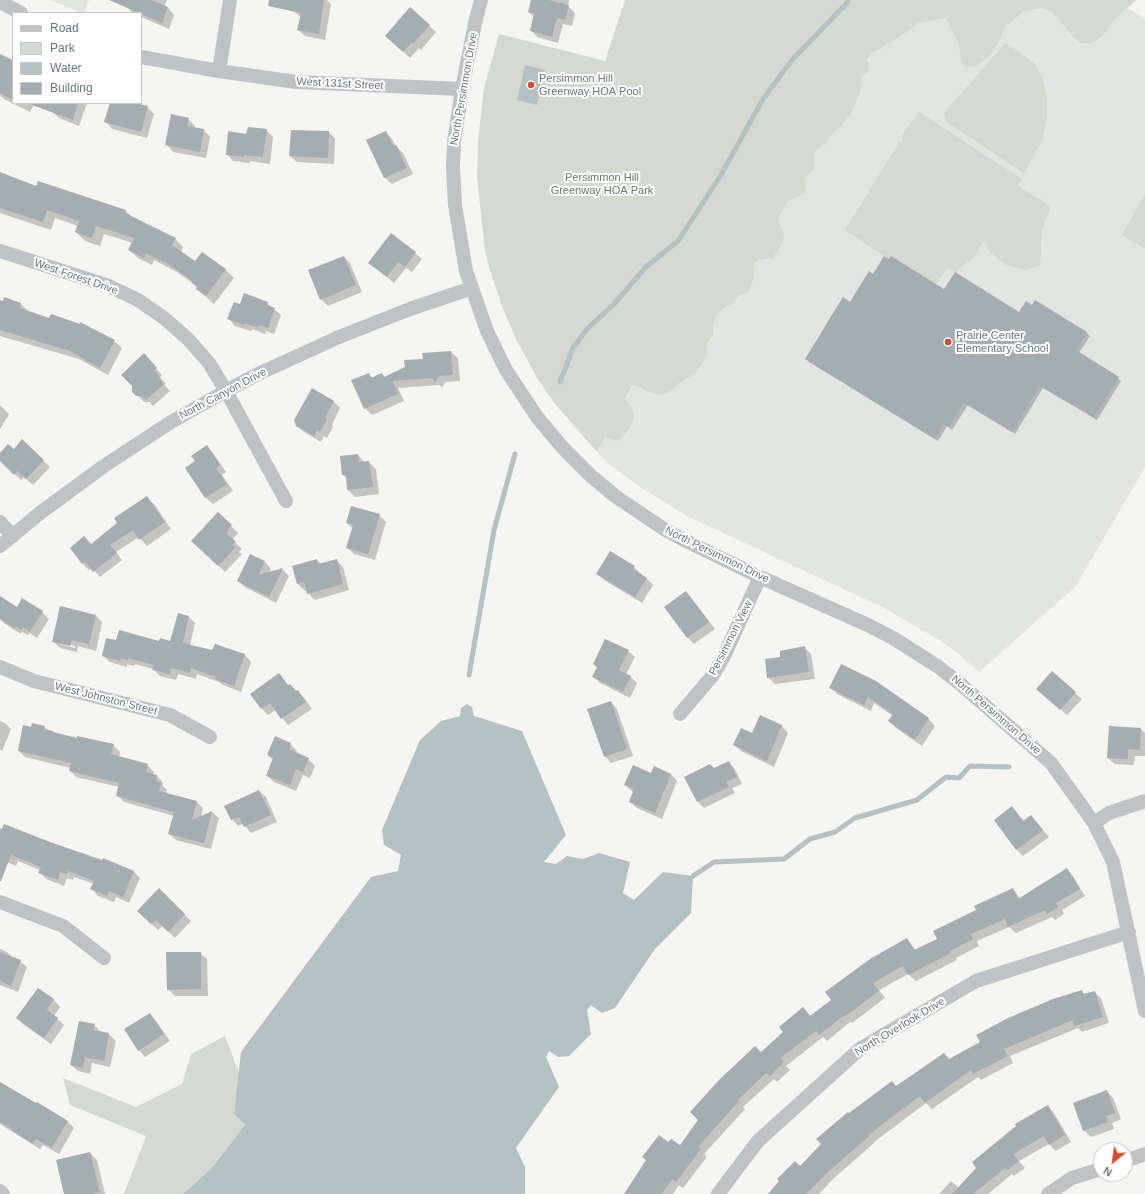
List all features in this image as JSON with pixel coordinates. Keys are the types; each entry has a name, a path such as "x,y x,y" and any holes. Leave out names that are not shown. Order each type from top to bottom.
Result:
{"street":[{"path":"219,71 230,0"},
{"name":"North Persimmon Drive","path":"481,0 462,89 454,142 453,173 455,205 466,271 487,331 506,370 537,417 567,453 615,496 664,529 713,555 868,625 892,638 937,666 982,702 1051,763 1094,823 1113,862 1145,1011"},
{"path":"0,2 19,12"},
{"name":"West 131st Street","path":"142,57 219,71 296,82 462,89"},
{"name":"West Forest Drive","path":"0,252 109,286 138,300 164,318 188,339 209,363 226,391 286,501"},
{"name":"North Canyon Drive","path":"0,546 104,466 171,422 226,391 258,374 339,337 410,309 472,288"},
{"path":"0,522 12,536"},
{"name":"Persimmon View","path":"680,714 713,676 723,658 760,577"},
{"name":"West Johnston Street","path":"0,667 34,681 170,715 210,737"},
{"path":"1094,823 1108,814 1145,802"},
{"path":"0,902 63,926 104,958"},
{"name":"North Overlook Drive","path":"718,1194 758,1141 861,1048 976,981 1129,932"},
{"path":"1133,1158 1145,1154"},
{"path":"1048,1194 1072,1178 1093,1171"},
{"path":"0,1191 4,1194"}],"shaded area":[{"path":"50,0 89,0 84,12 80,12"},
{"path":"1047,0 1112,0 1145,18 1145,467 1076,586 979,672 960,655 938,639 884,608 689,517 640,487 609,464 597,452 824,39"}],"green space":[{"name":"Persimmon Hill Greenway HOA Park","path":"625,0 1136,0 1115,20 1103,35 1090,44 1081,43 1072,36 1053,12 1041,8 1024,11 1005,27 998,44 988,57 976,66 967,67 961,63 959,45 946,18 918,23 907,32 870,55 867,60 869,67 868,72 862,76 861,89 853,110 840,128 831,135 825,144 816,150 814,154 814,168 805,178 806,190 803,195 788,201 779,218 784,235 783,243 773,258 760,260 754,263 754,278 748,292 739,295 733,303 722,309 716,316 713,324 713,335 707,343 708,350 705,359 696,373 679,383 671,391 662,395 645,391 641,387 633,385 625,399 632,408 634,417 630,428 622,438 616,441 605,437 597,452 555,404 537,378 516,339 503,309 485,251 477,177 478,141 484,88 499,34 605,61"},
{"path":"1005,43 1035,64 1043,80 1047,98 1047,117 1042,141 1024,173 946,122 944,113"},
{"path":"919,112 1022,179 1018,186 1051,206 1042,230 1040,266 1026,270 1006,265 989,251 984,241 974,257 955,272 947,268 935,287 891,256 889,259 845,230 900,141 903,142 902,135"},
{"path":"1145,194 1145,249 1122,235"},
{"path":"225,1036 239,1073 234,1114 245,1125 211,1169 183,1194 124,1194 146,1136 70,1105 63,1078 136,1107 182,1084 191,1054"}],"water":[{"name":"Persimmon Hill Greenway HOA Pool","path":"525,65 545,70 537,105 517,100"},
{"path":"467,704 472,707 474,716 522,731 566,835 544,862 556,864 567,856 583,859 599,853 630,862 623,893 634,900 663,872 693,876 691,913 655,949 615,1008 602,1013 591,1005 587,1010 591,1034 569,1056 558,1057 549,1051 546,1057 559,1087 516,1148 525,1167 525,1194 183,1194 211,1169 245,1125 234,1114 241,1052 371,877 398,871 401,855 384,845 382,830 420,740 441,721 460,716 461,708"}],"building":[{"path":"109,0 151,0 168,7 162,23 142,14 142,12 137,12"},
{"path":"269,0 324,0 319,34 297,30 301,13 268,6"},
{"path":"531,0 549,0 569,5 565,20 557,18 552,37 530,31 534,14 528,12"},
{"path":"410,7 430,25 413,44 412,42 403,52 385,36"},
{"path":"0,54 12,60 12,99 0,93"},
{"path":"32,104 78,104 73,120"},
{"path":"110,104 139,104 148,106 141,132 104,122"},
{"path":"171,114 189,118 187,126 204,129 200,152 165,145"},
{"path":"248,127 267,129 263,157 226,155 228,131 246,134"},
{"path":"291,130 329,131 328,158 289,156"},
{"path":"386,131 393,146 396,145 407,168 384,178 366,140"},
{"path":"0,172 36,186 38,181 126,210 125,213 176,238 172,245 195,261 202,252 226,269 206,296 196,289 197,287 192,283 192,281 168,264 146,253 144,258 128,250 134,238 96,226 92,238 75,232 79,221 47,210 43,222 0,208"},
{"path":"391,233 416,252 405,267 398,262 387,277 368,263"},
{"path":"344,256 356,285 320,300 308,270"},
{"name":"Prairie Center Elementary School","path":"884,256 889,259 891,256 944,289 955,272 1019,312 1026,301 1032,305 1035,300 1087,332 1076,350 1119,377 1094,417 1040,386 1012,432 964,403 949,427 943,424 935,439 805,359 843,297 850,302 869,271 873,274"},
{"path":"244,293 268,302 267,305 275,308 268,328 259,325 258,328 245,323 244,325 227,319 234,302 240,304"},
{"path":"4,297 21,303 20,308 49,318 51,314 80,324 80,322 115,340 100,368 70,351 0,330 0,300 3,301"},
{"path":"451,351 453,375 439,376 435,382 432,378 393,381 398,394 364,409 351,380 369,373 371,378 382,373 384,377 405,367 404,360 423,359 422,353"},
{"path":"144,353 157,368 154,370 164,384 146,400 142,396 136,396 132,392 132,386 121,375"},
{"path":"312,388 334,401 325,418 327,419 320,432 317,430 314,436 296,426 294,420"},
{"path":"22,439 44,460 26,479 17,471 14,475 0,461 0,453 8,444 14,449"},
{"path":"207,445 220,465 216,468 227,484 205,498 185,468 195,461 191,456"},
{"path":"358,454 359,462 369,461 373,487 347,490 346,475 342,475 340,456"},
{"path":"147,496 165,522 139,540 133,530 110,545 117,553 93,572 85,562 82,564 70,548 84,536 91,544 117,523 114,518"},
{"path":"351,506 380,514 368,554 346,548 353,525 346,523"},
{"path":"218,512 232,525 226,533 236,542 232,545 236,547 218,566 191,541"},
{"path":"610,551 635,566 633,569 647,578 635,597 596,574"},
{"path":"250,554 265,561 258,575 283,568 269,597 237,581"},
{"path":"317,559 318,564 337,559 343,584 307,594 304,582 297,584 292,566"},
{"path":"686,591 709,622 687,638 664,607"},
{"path":"0,596 17,607 22,598 43,611 30,632 23,627 21,630 15,626 14,628 0,619"},
{"path":"60,606 96,615 89,644 72,640 70,646 52,642"},
{"path":"178,613 189,616 183,643 212,650 215,644 245,654 234,686 215,679 216,677 191,668 190,673 171,668 170,674 152,670 154,665 128,658 128,660 121,658 120,661 102,656 106,638 116,640 119,630 159,641 160,638 170,641"},
{"path":"605,639 629,650 619,670 631,676 623,692 592,677 597,667 593,664"},
{"path":"805,646 809,672 767,678 765,659 780,657 780,651"},
{"path":"841,664 876,681 929,718 915,740 888,721 893,714 868,697 864,705 829,688"},
{"path":"1052,671 1076,692 1060,710 1036,689"},
{"path":"279,673 288,685 290,684 296,691 298,690 306,702 281,719 270,703 261,709 250,694"},
{"path":"611,701 627,749 604,757 587,709"},
{"path":"760,715 782,725 767,761 733,745 741,728 752,733"},
{"path":"32,723 45,726 44,729 53,732 77,738 77,736 114,744 111,754 148,764 146,772 157,775 156,781 161,783 159,791 197,801 192,820 212,811 204,843 168,834 174,812 116,796 119,783 69,771 71,763 18,751 23,725 31,727"},
{"path":"1109,726 1141,728 1140,750 1128,749 1128,759 1107,758"},
{"path":"275,736 291,743 289,749 309,758 303,772 296,769 290,785 266,776 273,758 267,755"},
{"path":"729,761 737,777 726,782 729,787 697,802 684,777 710,764 714,768"},
{"path":"633,765 651,773 654,766 671,774 655,813 629,802 634,789 624,785"},
{"path":"259,790 271,815 244,827 239,817 231,820 224,806"},
{"path":"1012,806 1023,821 1031,815 1043,830 1016,850 994,820"},
{"path":"4,824 102,860 103,858 134,871 123,897 109,891 107,896 90,889 94,881 68,871 67,874 60,872 58,880 38,873 41,867 11,855 0,881 0,833"},
{"path":"1067,868 1080,889 1056,903 1058,907 1047,914 1045,910 1008,927 1005,919 971,934 973,939 950,951 951,953 908,975 903,966 873,983 879,991 819,1035 816,1031 780,1058 784,1062 770,1076 766,1073 738,1100 739,1101 698,1147 701,1149 676,1182 672,1179 662,1194 624,1194 646,1160 642,1157 659,1135 668,1142 671,1139 680,1145 698,1120 690,1112 719,1080 755,1046 761,1052 783,1032 779,1027 803,1007 810,1016 831,1000 825,992 870,959 907,938 914,950 937,939 933,931 976,910 974,906 1013,888 1018,899"},
{"path":"159,888 185,914 168,932 156,920 151,924 137,911"},
{"path":"0,952 21,960 11,986 0,981"},
{"path":"166,952 201,952 201,989 167,990"},
{"path":"38,988 54,999 47,1010 58,1018 44,1038 16,1018"},
{"path":"1082,990 1083,994 1095,991 1103,1017 1074,1026 1073,1020 1004,1049 1008,1056 973,1074 971,1070 925,1103 920,1096 868,1135 869,1136 828,1172 806,1194 768,1194 779,1181 777,1179 795,1161 800,1166 821,1144 816,1139 848,1112 849,1113 892,1081 896,1086 944,1053 949,1059 980,1042 976,1035 1008,1018 1053,999"},
{"path":"150,1013 164,1034 138,1051 124,1029"},
{"path":"79,1021 95,1024 93,1030 109,1033 104,1061 85,1057 83,1068 70,1065"},
{"path":"0,1082 68,1121 52,1148 36,1139 33,1144 0,1122"},
{"path":"1107,1090 1115,1113 1106,1116 1108,1122 1083,1131 1073,1103"},
{"path":"1048,1105 1065,1135 1049,1145 1044,1136 1013,1154 1019,1161 1007,1170 1005,1168 973,1194 952,1194 976,1168 972,1162 1016,1126 1015,1124"},
{"path":"90,1152 100,1192 91,1194 64,1194 56,1160"}],"waterway":[{"path":"560,382 573,348 587,329 614,304 646,267 678,241 721,175 763,99 792,60 847,3 848,0"},
{"path":"469,675 494,530 515,454"},
{"path":"693,876 714,862 784,859 810,839 835,832 855,818 917,800 946,777 959,778 970,766 1009,767"}],"place":[{"name":"Persimmon Hill Greenway HOA Pool","path":"531,85"},
{"name":"Prairie Center Elementary School","path":"948,342"}]}
